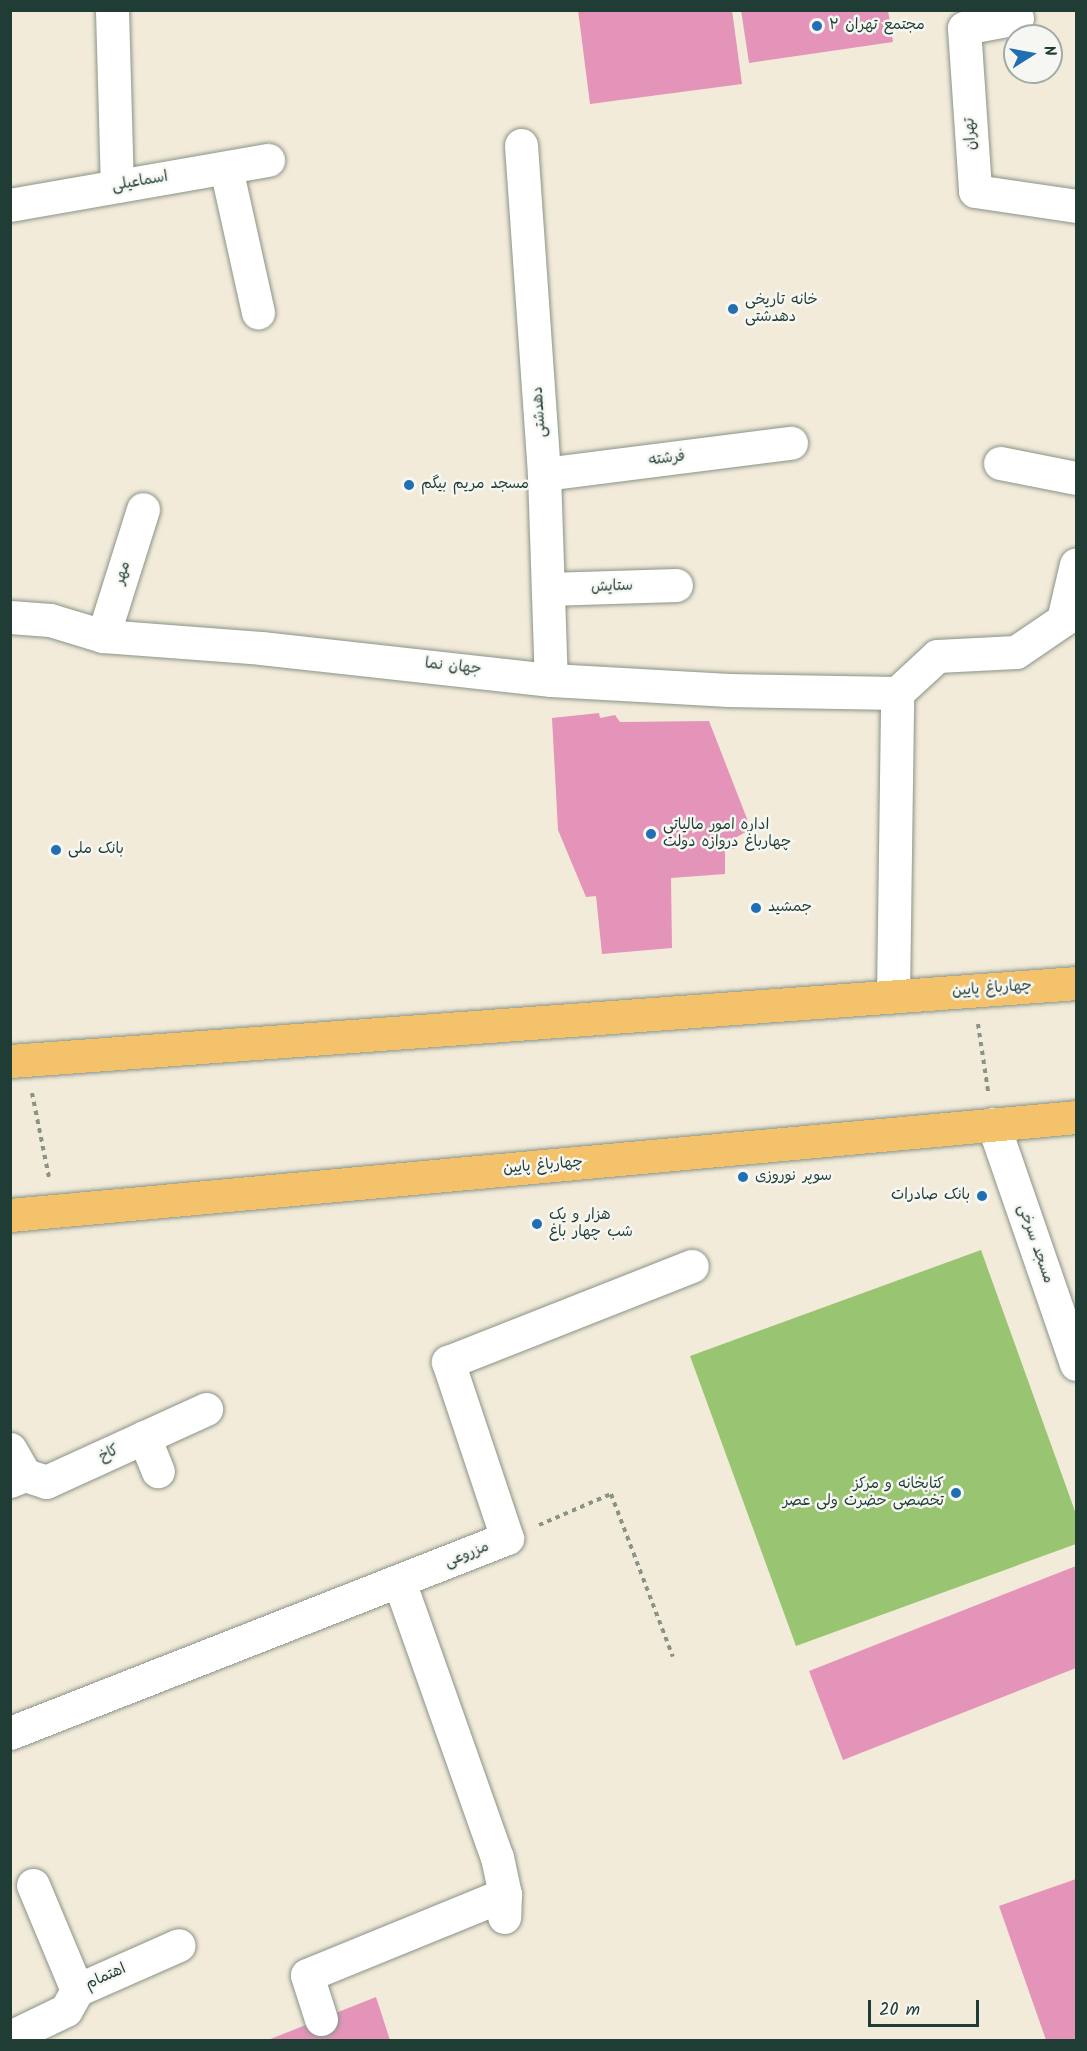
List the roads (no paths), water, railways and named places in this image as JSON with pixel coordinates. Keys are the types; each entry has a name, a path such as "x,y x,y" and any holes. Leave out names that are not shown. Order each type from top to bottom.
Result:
{"main road":[{"name":"چهارباغ پایین","path":"18,1060 1077,983"},
{"name":"چهارباغ پایین","path":"10,1215 1077,1117"}],"street":[{"path":"112,10 117,186"},
{"name":"تهران","path":"1017,18 964,28 975,191 1077,206"},
{"name":"دهدشتی","path":"521,145 544,474 551,680"},
{"name":"اسماعیلی","path":"10,205 268,160"},
{"path":"226,168 258,312"},
{"name":"فرشته","path":"544,474 791,443"},
{"path":"1000,463 1077,478"},
{"name":"مهر","path":"104,636 143,509"},
{"path":"892,996 897,693 937,656 1016,652 1063,620 1077,564"},
{"name":"ستایش","path":"548,589 676,585"},
{"name":"جهان نما","path":"10,617 50,620 104,636 261,648 551,680 729,690 897,693"},
{"name":"مسجد سرخی","path":"993,1124 1077,1364"},
{"name":"مزروعی","path":"10,1733 507,1538 448,1362 692,1266"},
{"name":"کاخ","path":"15,1469 46,1482 206,1409"},
{"path":"144,1437 158,1471"},
{"path":"321,2019 307,1975 504,1905 497,1857 399,1581"},
{"path":"33,1885 77,1990"},
{"name":"اهتمام","path":"10,2037 66,2010 77,1990 179,1945"}],"place":[{"name":"مجتمع تهران ۲","path":"817,26"},
{"name":"خانه تاریخی دهدشتی","path":"733,309"},
{"name":"مسجد مریم بیگم","path":"409,485"},
{"name":"اداره امور مالیاتی چهارباغ دروازه دولت","path":"651,834"},
{"name":"بانک ملی","path":"56,850"},
{"name":"جمشيد","path":"756,908"},
{"name":"سوپر نوروزی","path":"743,1177"},
{"name":"بانک صادرات","path":"982,1196"},
{"name":"هزار و یک شب چهار باغ","path":"537,1224"},
{"name":"کتابخانه و مرکز تخصصی حضرت ولی عصر","path":"956,1493"}]}
